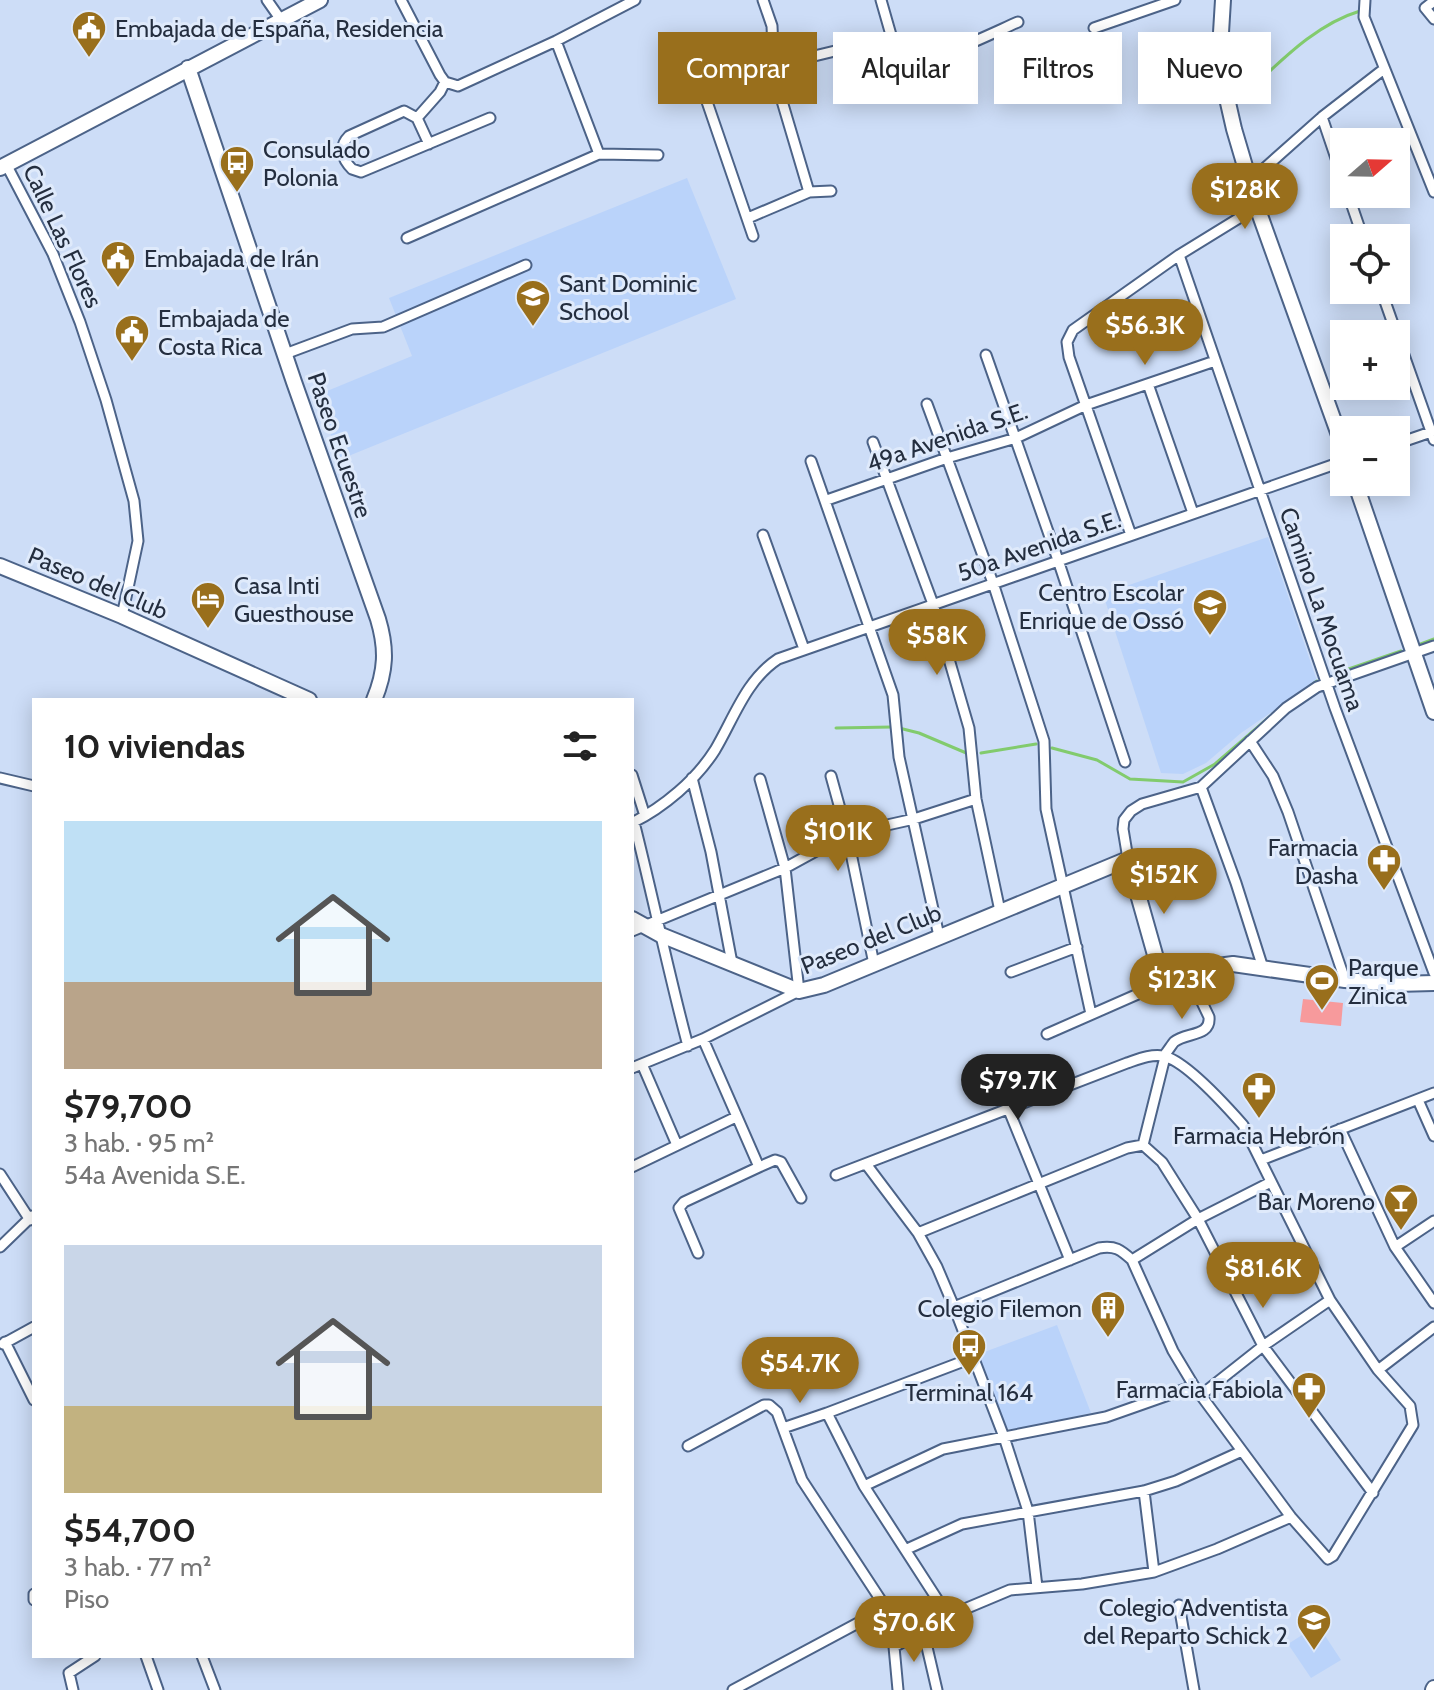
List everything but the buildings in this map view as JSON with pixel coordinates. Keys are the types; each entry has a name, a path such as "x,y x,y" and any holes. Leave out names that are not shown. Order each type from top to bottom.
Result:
{"street":[{"path":"267,0 281,20"},
{"path":"2,162 320,0"},
{"path":"401,0 445,82 458,86 635,0"},
{"path":"763,0 772,32"},
{"path":"881,0 897,56 902,64 908,66 1018,22"},
{"path":"1094,28 1175,0"},
{"path":"1223,0 1221,72 1249,182 1332,416"},
{"path":"1365,0 1364,17 1434,192"},
{"path":"1434,1 1425,8 1434,19"},
{"path":"556,41 599,154"},
{"name":"Paseo Ecuestre","path":"188,68 383,636 386,656 375,698"},
{"path":"1249,182 1322,117 1384,69"},
{"path":"417,118 445,82"},
{"path":"708,104 753,236"},
{"path":"784,104 809,192"},
{"path":"429,144 417,118 404,111 349,136 342,147 346,163 361,172 429,144 490,118"},
{"path":"1322,117 1330,141"},
{"path":"407,238 599,154 658,155"},
{"name":"Calle Las Flores","path":"2,162 53,254 106,400 134,501 138,541 122,616"},
{"path":"748,218 809,192 831,191"},
{"path":"1131,535 1069,357 1067,342 1073,330 1179,255 1257,207"},
{"name":"Camino La Mocuama","path":"1179,255 1327,683 1434,973"},
{"path":"285,354 352,329 383,327 526,265"},
{"path":"1386,304 1432,436 1410,441"},
{"path":"986,355 1125,762"},
{"name":"49a Avenida S.E.","path":"827,500 886,478 1016,438 1086,405 1215,361"},
{"path":"1148,384 1193,513"},
{"path":"927,404 993,583 1044,741 1046,809 1091,1014"},
{"path":"873,442 933,604 969,728 976,799 1000,911"},
{"path":"811,461 893,695 899,757 939,936"},
{"name":"50a Avenida S.E.","path":"634,822 666,803 692,778 713,753 757,676 778,659 1330,466"},
{"path":"1360,496 1434,712"},
{"path":"763,535 804,649"},
{"name":"Paseo del Club","path":"0,566 122,616 305,698"},
{"path":"1163,983 1128,859 1123,829 1124,820 1131,811 1142,804 1201,787 1286,708 1327,683 1434,646"},
{"path":"1250,741 1273,776 1288,812 1345,980"},
{"path":"831,776 847,834 874,964"},
{"path":"0,778 32,786"},
{"path":"692,778 732,963"},
{"path":"677,1145 637,1066 688,1046 799,991 785,868 760,779"},
{"path":"634,781 645,816"},
{"path":"1201,787 1263,968"},
{"path":"646,927 785,868 847,834 914,819 976,799"},
{"path":"634,831 646,927 688,1046"},
{"name":"Paseo del Club","path":"646,927 799,991 824,985 1128,859"},
{"path":"1011,972 1077,947"},
{"path":"1047,1034 1188,973 1233,964 1345,980 1434,983"},
{"path":"1143,1145 1166,1056 1176,1041 1206,1029 1210,1024 1188,973"},
{"path":"703,1039 759,1167"},
{"path":"836,1175 1127,1063 1151,1055 1166,1056 1181,1064 1243,1125 1330,1300 1378,1370 1410,1406 1413,1425 1373,1493 1333,1556 1328,1559 1291,1517 1194,1386 1173,1351 1132,1260 1112,1246 1099,1248 954,1307"},
{"path":"1261,1160 1434,1093"},
{"path":"1418,1100 1434,1136"},
{"path":"1008,1108 1070,1260"},
{"path":"634,1166 736,1117"},
{"path":"1340,1129 1395,1247 1434,1303"},
{"path":"918,1233 1127,1148 1143,1145"},
{"path":"1143,1145 1162,1162 1198,1219 1263,1346 1373,1493"},
{"path":"698,1253 679,1208 684,1202 775,1160 781,1162 801,1198"},
{"path":"866,1164 918,1233 954,1307 1004,1437 1028,1511 1037,1587"},
{"path":"0,1174 32,1217 0,1247"},
{"path":"1132,1260 1198,1219 1271,1182"},
{"path":"1395,1247 1434,1221"},
{"path":"1201,1395 1263,1346 1330,1300"},
{"path":"1378,1370 1434,1327"},
{"path":"32,1328 3,1344 32,1396"},
{"path":"783,1428 972,1358"},
{"path":"864,1486 943,1449 1106,1417 1194,1386"},
{"path":"688,1446 764,1405 777,1412 802,1480 886,1608 892,1625 898,1690"},
{"path":"827,1413 864,1486 948,1616"},
{"path":"907,1549 962,1524 1144,1491 1176,1481 1242,1451"},
{"path":"1144,1491 1154,1572"},
{"path":"894,1647 948,1616 1010,1590 1082,1584 1154,1572 1291,1517"},
{"path":"1179,1605 1194,1690"},
{"path":"733,1690 886,1608"},
{"path":"923,1630 937,1690"},
{"path":"73,1690 69,1673 92,1658"},
{"path":"147,1658 158,1690"},
{"path":"203,1658 215,1690"}],"shaded area":[{"name":"Sant Dominic School","path":"687,178 736,299 341,459 315,396 412,356 389,298"},
{"name":"Centro Escolar Enrique de Ossó","path":"1268,537 1317,681 1241,733 1206,763 1183,774 1161,773 1103,594"},
{"name":"Parque Zinica","path":"1303,999 1343,1003 1341,1026 1300,1022"},
{"path":"1057,1325 1091,1413 1012,1430 1006,1427 979,1354"},
{"name":"Colegio Adventista del Reparto Schick 2","path":"1318,1625 1341,1660 1311,1678 1288,1644"}],"waterway":[{"path":"1271,70 1308,38 1360,11"},
{"path":"1418,645 1434,639"},
{"path":"1337,673 1401,651"},
{"path":"1309,687 1317,681"},
{"path":"1052,748 1097,760 1130,779 1183,782 1215,764 1274,713"},
{"path":"836,728 892,727"},
{"path":"899,728 971,755"},
{"path":"981,753 1036,744"}],"place":[{"name":"Embajada de España, Residencia","path":"89,59"},
{"name":"Consulado Polonia","path":"237,194"},
{"name":"Embajada de Irán","path":"118,289"},
{"name":"Sant Dominic School","path":"533,328"},
{"name":"Embajada de Costa Rica","path":"132,363"},
{"name":"Casa Inti Guesthouse","path":"208,630"},
{"name":"Centro Escolar Enrique de Ossó","path":"1210,637"},
{"name":"Farmacia Dasha","path":"1384,892"},
{"name":"Parque Zinica","path":"1322,1012"},
{"name":"Farmacia Hebrón","path":"1259,1120"},
{"name":"Bar Moreno","path":"1401,1232"},
{"name":"Colegio Filemon","path":"1108,1339"},
{"name":"Terminal 164","path":"969,1377"},
{"name":"Farmacia Fabiola","path":"1309,1420"},
{"name":"Colegio Adventista del Reparto Schick 2","path":"1314,1652"}]}
